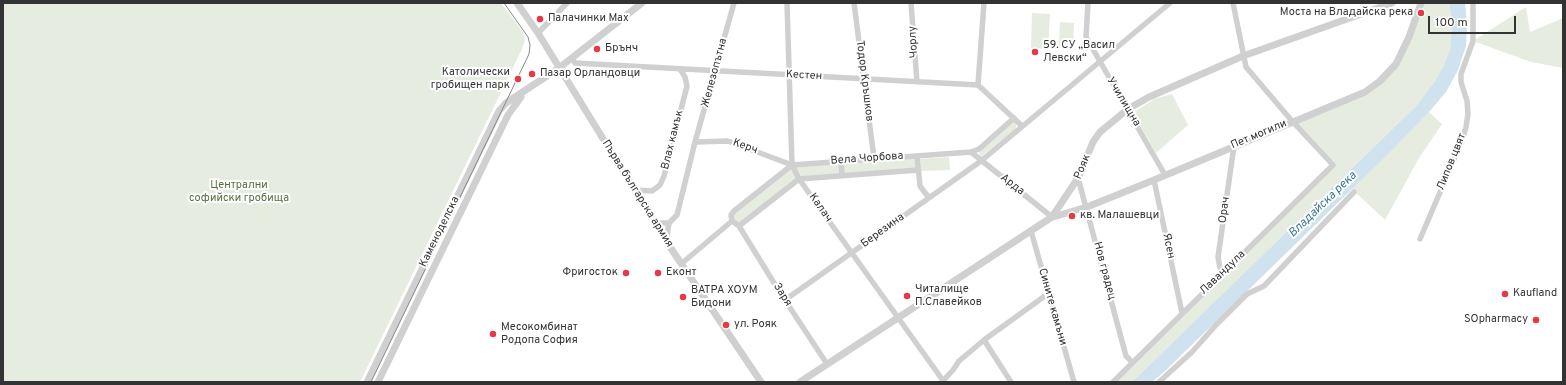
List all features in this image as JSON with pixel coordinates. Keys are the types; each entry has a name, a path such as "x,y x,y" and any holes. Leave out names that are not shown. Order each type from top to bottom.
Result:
{"street":[{"name":"Първа българска армия","path":"517,3 538,33 654,223 761,382"},
{"path":"538,33 567,3"},
{"name":"Каменоделска","path":"367,382 500,111 506,104 559,68 642,3"},
{"name":"Железопътна","path":"695,142 734,3"},
{"name":"Калач","path":"787,3 792,165 799,179 943,382"},
{"name":"Тодор Кръшков","path":"854,3 874,158"},
{"name":"Чорлу","path":"911,3 917,82"},
{"path":"984,3 978,85 1022,126"},
{"name":"Училищна","path":"1088,3 1086,37 1164,175"},
{"path":"981,161 1170,3"},
{"path":"1233,3 1246,67 1292,122"},
{"name":"Рояк","path":"800,382 1052,217 1078,178 1093,142 1106,126 1128,109 1149,97 1243,56 1392,3"},
{"name":"Пет могили","path":"1052,217 1087,207 1365,92 1380,81 1396,64 1409,36 1421,3"},
{"name":"Липов цвят","path":"1420,239 1462,141 1466,127 1468,114 1467,101 1461,82 1461,74 1473,41 1473,3"},
{"name":"Кестен","path":"572,58 576,63 715,72 978,85"},
{"name":"Влах камък","path":"635,190 641,192 652,191 660,185 664,176 686,86 685,77 680,69"},
{"name":"Каменоделска","path":"378,382 508,115 525,92"},
{"name":"Вела Чорбова","path":"792,165 971,152 979,149 1014,118"},
{"name":"Лавандула","path":"1113,382 1333,165 1292,122"},
{"name":"Керч","path":"695,142 728,141 792,165"},
{"name":"Влах камък","path":"666,241 669,223 677,215 695,142"},
{"name":"Орач","path":"1224,272 1220,268 1218,257 1234,146"},
{"name":"Арда","path":"971,152 1052,217"},
{"path":"917,156 920,186 929,198"},
{"path":"841,161 842,175"},
{"name":"Березина","path":"785,300 981,161"},
{"path":"792,165 734,211 731,215 732,221 739,226 799,179"},
{"name":"Вела Чорбова","path":"799,179 918,170"},
{"name":"Нов градец","path":"1078,178 1126,356 1132,362"},
{"name":"Ясен","path":"1154,180 1182,313"},
{"path":"1159,382 1192,352 1247,294 1264,286 1354,192"},
{"path":"681,264 732,221"},
{"path":"654,223 669,223"},
{"name":"Заря","path":"739,226 827,364"},
{"name":"Сините камъни","path":"1031,231 1074,382"},
{"path":"943,382 959,361 984,340 1049,293"},
{"path":"984,340 1011,382"}],"green space":[{"name":"Централни софийски гробища","path":"3,3 501,3 523,32 525,40 522,49 360,382 3,382"},
{"path":"1421,3 1449,3 1452,23 1450,50 1444,65 1435,81 1416,106 1132,382 1113,382 1333,165 1292,121 1365,92 1396,64"},
{"path":"1526,7 1530,32 1563,18 1563,68 1531,62 1473,41"},
{"path":"1032,13 1050,14 1048,49 1031,48"},
{"path":"1060,22 1074,23 1073,47 1059,46"},
{"path":"1172,94 1188,125 1156,153 1133,113 1154,99"},
{"path":"1429,112 1442,124 1419,158 1385,220 1352,189"},
{"path":"1012,122 1015,122 1016,129 982,156 980,156 979,151"},
{"path":"917,156 918,170 799,179 739,226 732,221 734,211 792,165"},
{"path":"949,157 950,170 921,171 920,159"}],"water":[{"name":"Владайска река","path":"1449,3 1465,3 1467,25 1466,46 1458,70 1446,92 1429,112 1386,156 1164,372 1152,382 1132,382 1416,106 1435,81 1450,50 1452,23"}],"tram line":[{"path":"371,382 529,54 530,45 528,37 504,3"}],"place":[{"name":"Моста на Владайска река","path":"1421,13"},
{"name":"Палачинки Max","path":"540,19"},
{"name":"Брънч","path":"597,49"},
{"name":"59. СУ „Васил Левски“","path":"1035,52"},
{"name":"Пазар Орландовци","path":"532,74"},
{"name":"Католически гробищен парк","path":"518,79"},
{"name":"кв. Малашевци","path":"1072,216"},
{"name":"Фригосток","path":"626,273"},
{"name":"Еконт","path":"658,273"},
{"name":"Kaufland","path":"1505,294"},
{"name":"Читалище П.Славейков","path":"907,296"},
{"name":"ВАТРА ХОУМ Бидони","path":"683,297"},
{"name":"SOpharmacy","path":"1536,320"},
{"name":"ул. Рояк","path":"726,325"},
{"name":"Месокомбинат Родопа София","path":"493,334"}]}
